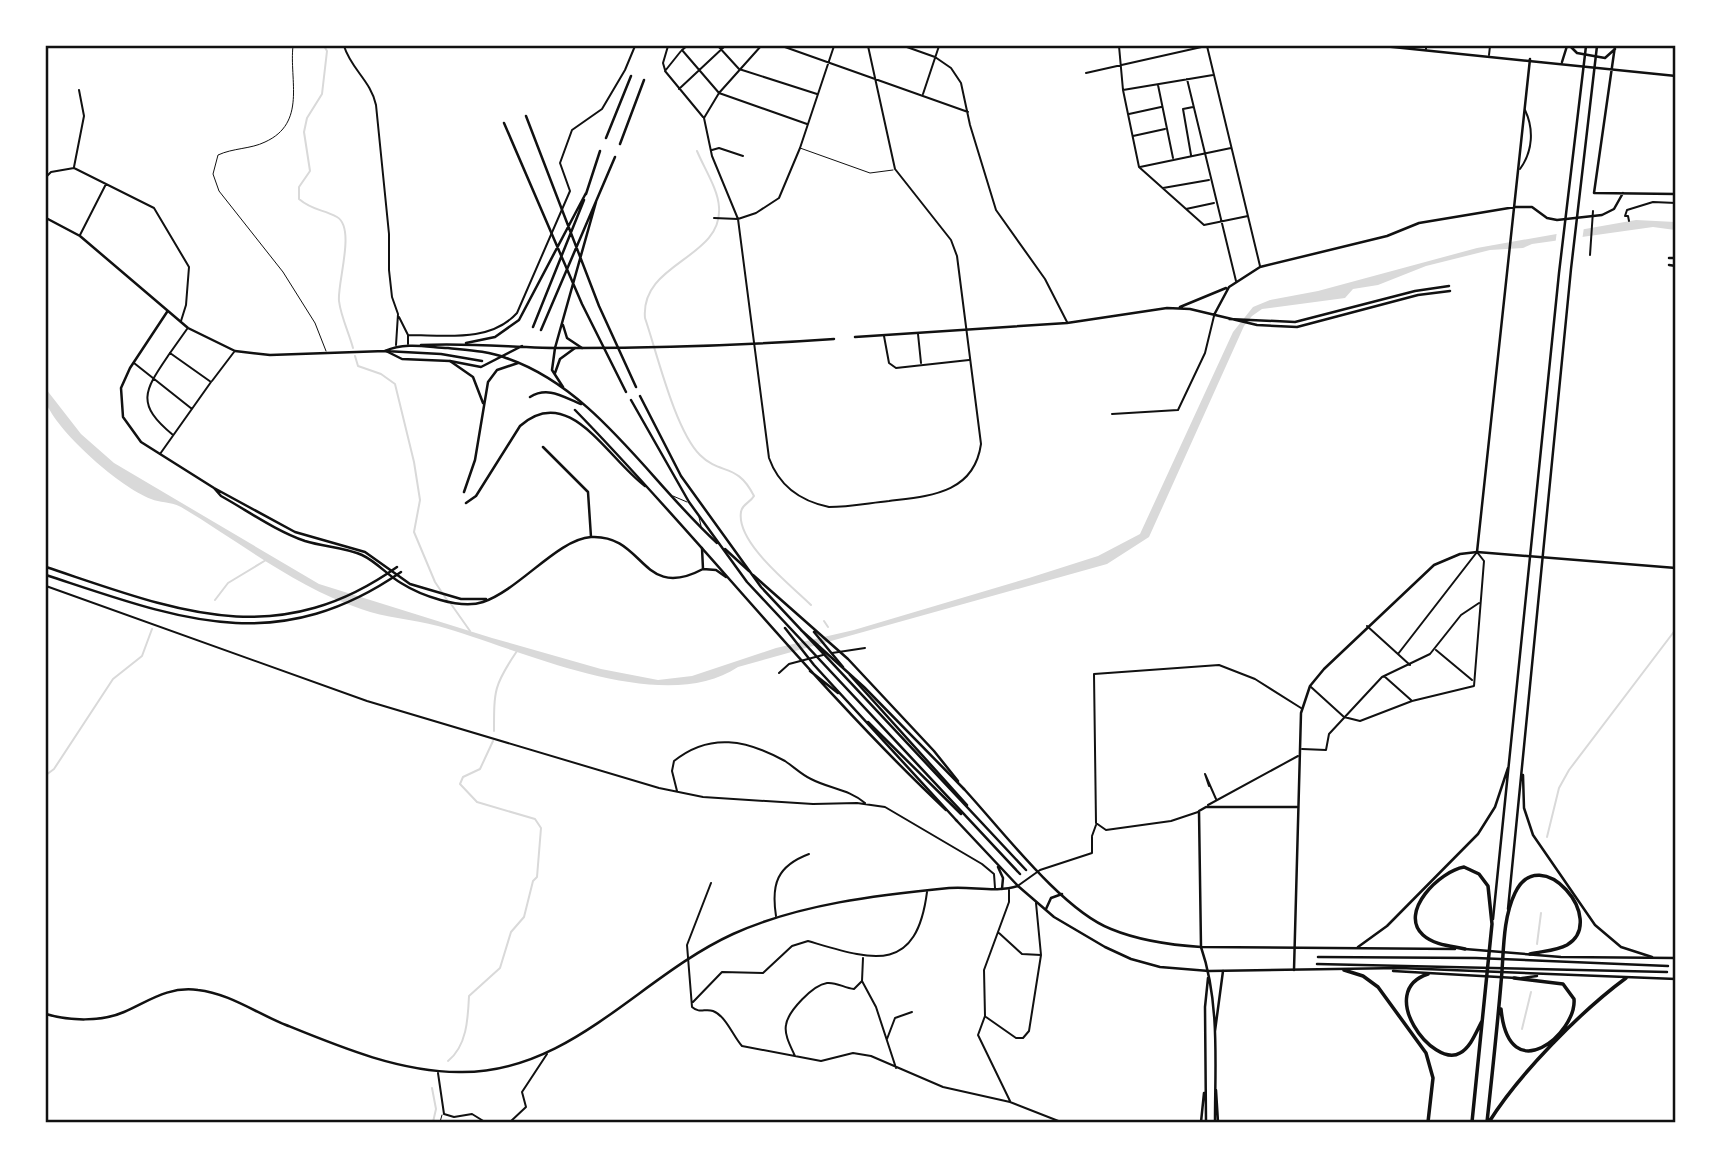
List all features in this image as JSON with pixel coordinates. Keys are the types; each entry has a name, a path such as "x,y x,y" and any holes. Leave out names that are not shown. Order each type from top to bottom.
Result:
{"highway":[{"path":"1465,949 1429,939 1416,923 1416,910 1420,901 1449,872 1464,867 1482,876 1491,896 1492,925 1472,1122"},
{"path":"1488,1122 1506,927 1516,892 1527,878 1544,874 1560,884 1579,911 1580,927 1573,939 1563,947 1530,954"},
{"path":"1344,970 1366,978 1378,987 1426,1053 1433,1078 1428,1122"},
{"path":"1428,974 1410,987 1405,1006 1413,1023 1433,1049 1448,1056 1461,1053 1471,1042 1483,1020"},
{"path":"1499,998 1505,1036 1522,1051 1543,1047 1570,1019 1574,999 1563,984 1514,978"},
{"path":"1488,1122 1511,1091 1601,998 1626,978"}],"main road":[{"path":"1383,46 1426,47 1675,76"},
{"path":"1562,62 1569,46 1577,53 1605,58 1615,47"},
{"path":"1492,925 1534,536 1560,260 1586,46"},
{"path":"1506,927 1597,46"},
{"path":"1615,47 1594,193 1675,194"},
{"path":"1477,552 1531,60"},
{"path":"606,138 631,76"},
{"path":"620,144 644,80"},
{"path":"526,116 599,306 636,387"},
{"path":"504,123 529,186 626,392"},
{"path":"533,327 586,194 600,151"},
{"path":"541,330 615,156"},
{"path":"855,337 1067,323 1178,308 1229,287 1260,267 1387,236 1419,223 1515,207 1532,207 1547,218 1557,220 1596,216 1614,209 1623,193"},
{"path":"466,343 495,337 519,320 586,194"},
{"path":"597,199 555,348 552,364 555,377 701,528 842,654 934,751 964,789"},
{"path":"46,218 80,236 188,328 235,351 270,355 385,351 441,354 482,361"},
{"path":"1669,258 1675,258"},
{"path":"1669,265 1675,266"},
{"path":"1214,315 1229,287"},
{"path":"1178,308 1278,327 1313,322 1450,288"},
{"path":"167,312 133,362 121,388 123,417 135,436 159,455 295,532 365,552 410,584 462,601"},
{"path":"563,325 567,338 582,348"},
{"path":"385,351 396,346 466,343 582,348 753,345 834,339"},
{"path":"415,345 501,356 565,390"},
{"path":"385,351 402,359 450,361 481,367 522,345"},
{"path":"555,377 560,359 575,348"},
{"path":"450,361 473,377 483,405"},
{"path":"464,492 475,460 483,405 493,374 518,363"},
{"path":"530,397 543,391 581,404"},
{"path":"640,396 681,476 739,561 875,711 979,818"},
{"path":"631,400 696,514 776,617 864,721 1017,886 1076,932 1131,959 1160,967 1209,971 1390,970 1675,979"},
{"path":"575,410 732,581 803,665 906,774 957,821"},
{"path":"466,503 476,496 520,426 529,417 551,411 560,411 584,427 625,471 645,486"},
{"path":"543,447 588,492 591,537"},
{"path":"214,488 221,496 286,533 307,542 361,554 399,582 435,597 462,601 488,599 512,589 565,548 591,537 608,540 626,548 666,578 682,580 704,569 716,570 732,581"},
{"path":"702,548 704,569"},
{"path":"1294,971 1299,749 1302,708 1310,686 1367,626 1434,565 1447,558 1477,552 1675,568"},
{"path":"46,567 187,611 260,618 312,608 356,592 397,567"},
{"path":"46,575 153,610 204,621 260,624 317,614 361,596 401,572"},
{"path":"781,610 864,687 1062,894 1091,918 1110,929 1163,944 1200,947 1465,949 1561,957 1675,958"},
{"path":"776,617 871,715 961,814"},
{"path":"809,626 1026,870"},
{"path":"803,665 840,695 1020,874"},
{"path":"1522,760 1524,808 1542,850 1600,930 1624,948 1652,957"},
{"path":"1357,947 1383,929 1478,834 1495,807 1510,762"},
{"path":"1216,1122 1209,971 1200,947 1196,820 1199,811 1206,807 1297,807"},
{"path":"992,858 1002,872 1002,889"},
{"path":"46,1014 100,1018 122,1013 164,992 197,989 219,994 333,1042 403,1065 438,1072 497,1069 547,1054 688,960 731,935 776,917 927,890 968,886 1002,889 1017,886"},
{"path":"1046,910 1051,898 1062,894"},
{"path":"1318,957 1476,958 1668,966"},
{"path":"1317,964 1667,972"},
{"path":"1390,970 1514,978 1540,976"},
{"path":"1206,1122 1205,1007 1209,971"},
{"path":"1214,1038 1223,971"},
{"path":"1201,1122 1205,1079"}],"street":[{"path":"344,46 348,61 373,90 390,284 398,314 408,335 408,345"},
{"path":"408,335 481,334 505,325 517,313 570,191 560,163 572,130 601,109 625,71 635,46"},
{"path":"668,46 663,63 665,71 704,118 711,151 738,219 765,444 773,470 789,490 814,504 829,507 935,495 962,482 979,456 981,444 961,271 951,240 895,169 868,46"},
{"path":"665,71 687,46"},
{"path":"718,46 739,69 818,94"},
{"path":"679,90 725,46"},
{"path":"704,118 719,93 761,46"},
{"path":"782,46 969,112"},
{"path":"714,218 738,219 756,213 779,198 800,148 834,46"},
{"path":"904,46 935,57 951,68 961,83 970,125 996,210 1045,279 1067,323"},
{"path":"922,96 939,46"},
{"path":"1119,46 1123,90 1139,167 1204,225 1248,216"},
{"path":"1086,73 1120,63 1206,46 1260,267"},
{"path":"1489,56 1490,46"},
{"path":"682,50 719,93 808,124"},
{"path":"1123,90 1214,75"},
{"path":"1187,79 1236,281"},
{"path":"1158,84 1173,160"},
{"path":"74,168 84,116 79,90"},
{"path":"1127,114 1162,107"},
{"path":"1192,156 1183,109 1194,107"},
{"path":"1519,170 1528,157 1532,123 1525,110"},
{"path":"1132,136 1166,129"},
{"path":"711,151 719,148 743,156"},
{"path":"1139,167 1232,148"},
{"path":"46,177 51,172 74,168 154,208 187,262 186,305 181,322"},
{"path":"1163,188 1210,180"},
{"path":"80,236 107,183"},
{"path":"1629,221 1628,216 1625,216 1627,210 1653,202 1675,203"},
{"path":"1185,209 1216,203"},
{"path":"1590,255 1593,211"},
{"path":"396,346 398,314"},
{"path":"1112,414 1178,410 1205,353 1214,315"},
{"path":"173,435 157,422 148,409 147,391 188,328"},
{"path":"918,333 921,366"},
{"path":"884,335 892,366 921,366 970,360"},
{"path":"159,455 235,351"},
{"path":"170,353 211,382"},
{"path":"133,362 192,409"},
{"path":"1398,654 1477,552 1484,561 1474,684"},
{"path":"46,586 367,701 677,791 704,797 885,807 982,864 994,874 995,889"},
{"path":"1299,749 1326,750 1329,734 1384,676 1436,649 1461,615 1480,603"},
{"path":"1367,626 1409,665"},
{"path":"779,673 789,664 852,648 865,648"},
{"path":"1436,649 1474,684"},
{"path":"1017,886 1040,870 1093,853 1091,837 1096,823 1094,674 1216,665 1255,679 1302,708"},
{"path":"1384,676 1412,701"},
{"path":"1310,686 1344,717 1360,721 1412,701 1474,684"},
{"path":"677,791 672,771 674,761 714,742 727,740 781,759 808,778 856,795 866,804"},
{"path":"1206,807 1216,799 1299,755"},
{"path":"1205,774 1216,799"},
{"path":"1096,823 1106,830 1171,821 1199,811"},
{"path":"776,917 777,880 788,864 808,854"},
{"path":"711,883 687,945 692,1003 695,1010 713,1011 720,1016 742,1046 821,1061 853,1052 871,1056 943,1087 1010,1102 1061,1122"},
{"path":"1009,888 1009,902 984,970 985,1016 978,1035 1010,1102"},
{"path":"692,1003 716,975 722,972 763,973 799,942 864,957 891,956 911,939 925,910 927,890"},
{"path":"985,1016 1007,1034 1016,1038 1027,1035 1041,956 1036,902"},
{"path":"998,932 1022,954 1041,956"},
{"path":"864,957 862,981 876,1007 897,1069"},
{"path":"795,1057 786,1034 786,1023 804,999 821,985 829,983 853,989 862,981"},
{"path":"887,1040 895,1018 912,1012"},
{"path":"510,1122 526,1107 522,1092 547,1054"},
{"path":"438,1072 444,1114 454,1117 472,1114 485,1122"}],"lane":[{"path":"293,46 296,99 289,119 267,141 218,155 212,174 219,191 283,272 315,323 327,353"},
{"path":"800,148 870,173 895,169"},
{"path":"668,494 686,501 698,514 701,528"},
{"path":"440,1122 444,1114"}],"shaded area":[{"path":"1636,220 1675,222 1675,230 1653,227 1532,244 1523,248 1490,250 1426,266 1378,285 1353,289 1345,298 1262,309 1244,326 1149,537 1107,564 738,667 707,681 670,685 631,682 590,674 438,626 370,612 337,600 268,563 181,507 138,493 108,472 78,445 54,417 46,402 46,389 81,434 114,463 319,584 601,669 658,680 692,676 776,648 854,630 1029,578 1098,556 1140,534 1233,332 1253,307 1270,300 1318,291 1477,248"}],"pier":[{"path":"1584,227 1582,241 1555,246 1557,231"}],"waterway":[{"path":"324,46 327,51 322,94 307,118 304,132 310,171 299,187 299,199 337,217 342,223 345,244 339,301 353,348"},
{"path":"697,151 718,200 717,224 696,250 655,284 647,299 645,318 675,410 691,443 708,461 735,474 748,485 754,496 741,512 747,537 767,563 811,605"},
{"path":"355,356 358,366 381,374 395,384 414,462 420,500 414,532 435,582 447,600"},
{"path":"215,600 228,583 266,560"},
{"path":"451,604 470,631"},
{"path":"824,621 828,627"},
{"path":"46,775 54,769 113,679 142,656 152,629"},
{"path":"1547,837 1559,788 1569,770 1676,629"},
{"path":"494,731 497,688 517,651"},
{"path":"448,1061 463,1040 469,996 500,968 511,932 524,917 533,881 537,877 541,828 535,819 477,802 460,784 463,777 480,769 493,741"},
{"path":"1537,944 1541,913"},
{"path":"1522,1029 1531,992"},
{"path":"432,1088 436,1109 433,1122"}]}
